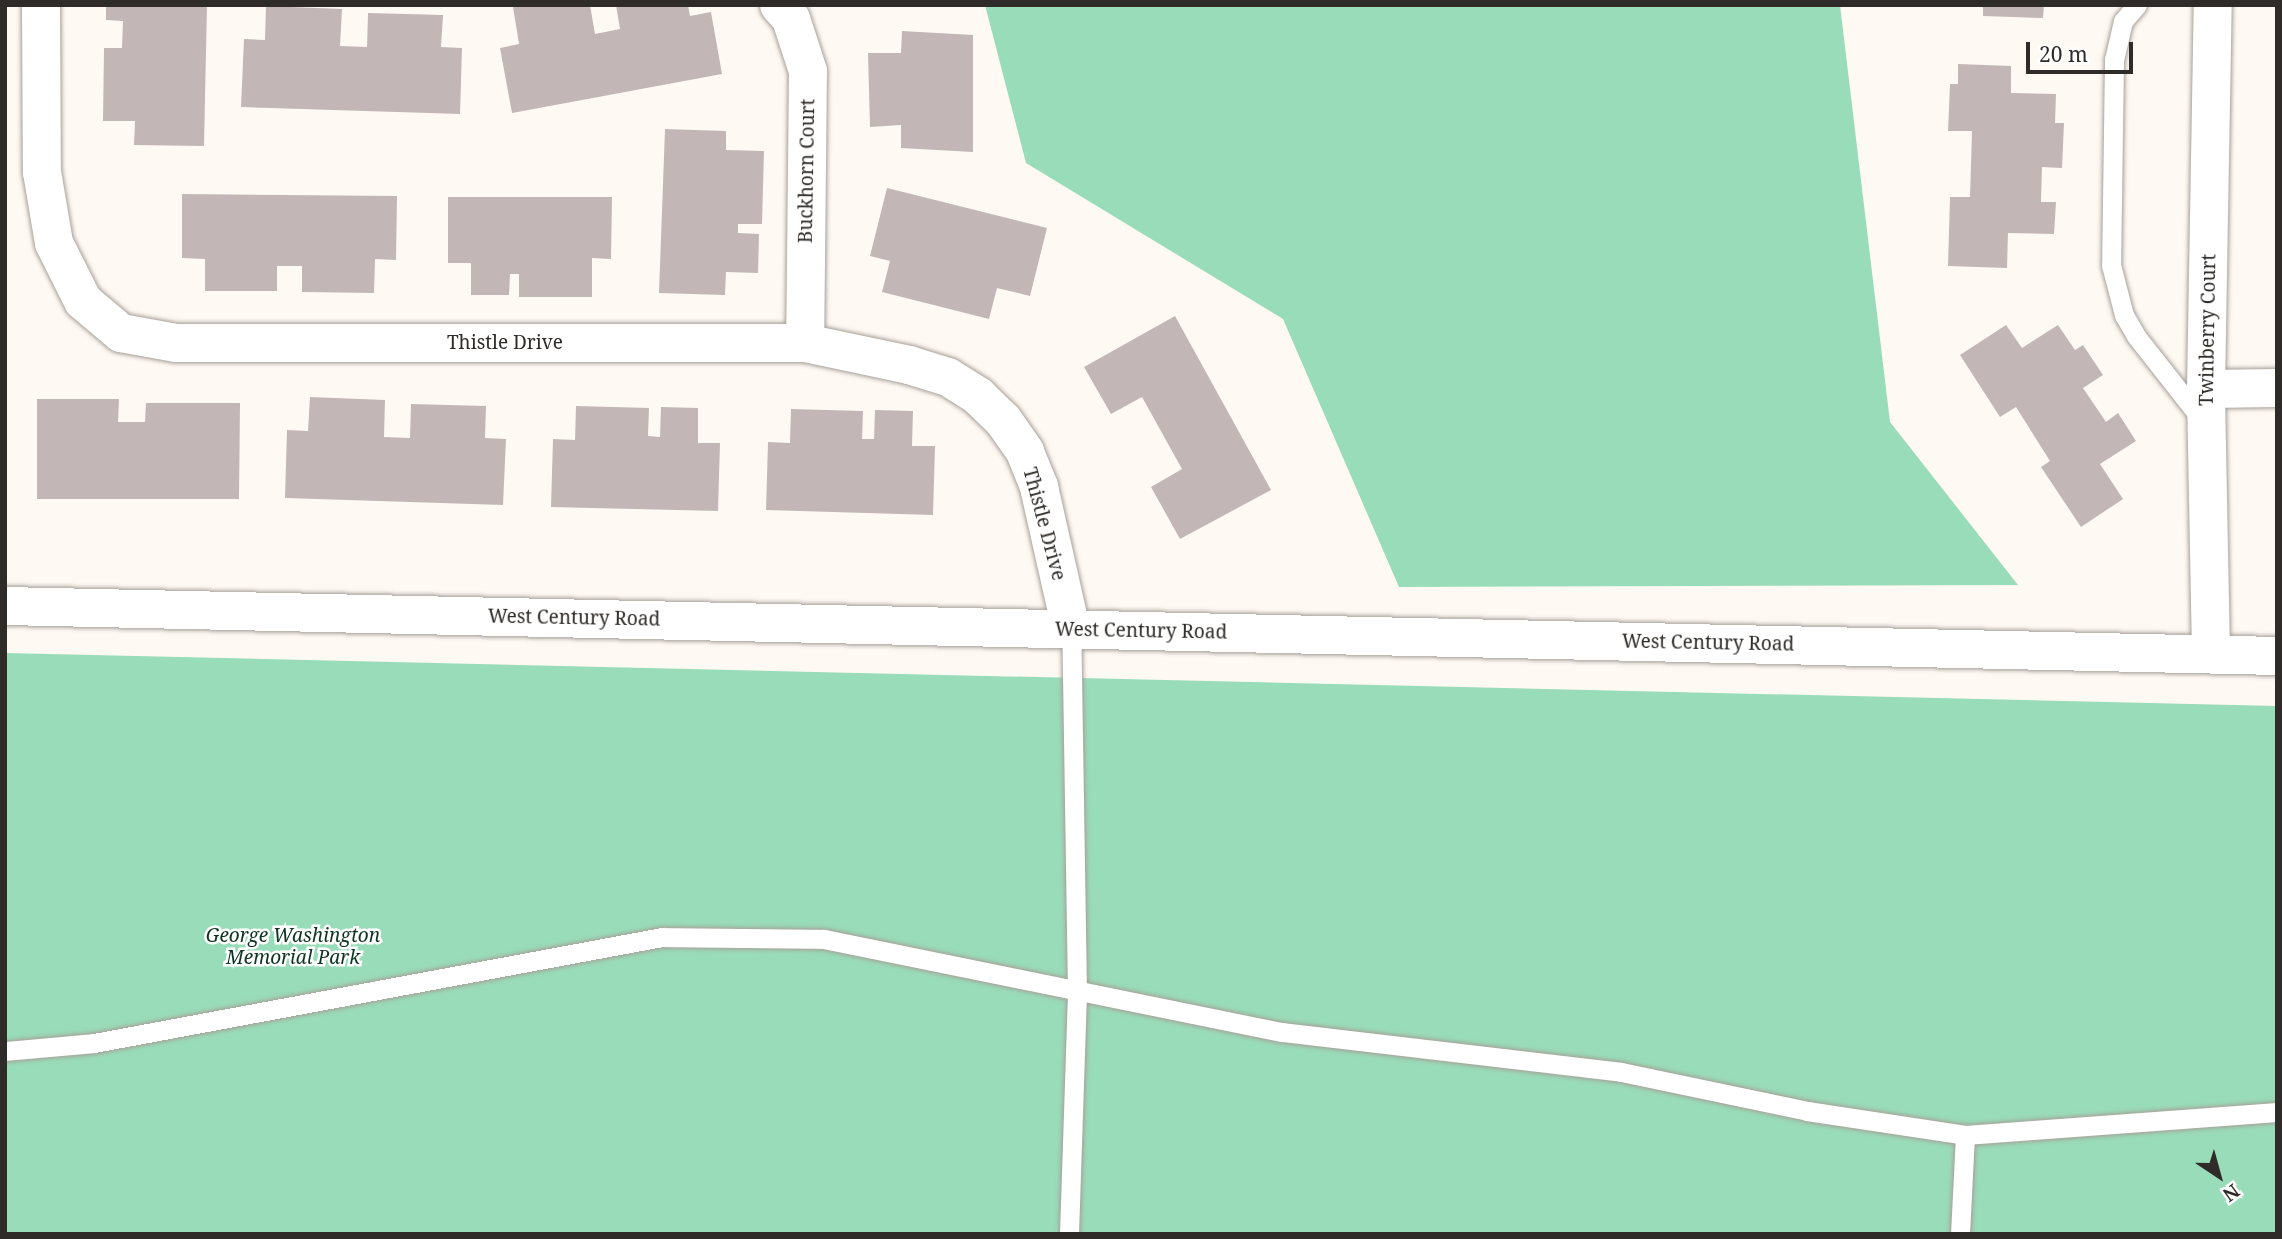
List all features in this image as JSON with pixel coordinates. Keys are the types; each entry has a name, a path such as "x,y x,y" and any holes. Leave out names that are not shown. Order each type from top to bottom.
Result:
{"street":[{"name":"Thistle Drive","path":"41,5 42,172 54,243 83,301 121,334 176,343 805,343 948,377 978,396 1003,420 1025,452 1039,487 1070,629"},
{"name":"Buckhorn Court","path":"779,5 791,19 808,71 805,343"},
{"name":"Twinberry Court","path":"2211,654 2206,389 2213,5"},
{"path":"2206,389 2277,388"},
{"name":"West Century Road","path":"5,606 2277,656"}],"lane":[{"path":"2137,5 2123,21 2114,59 2111,265 2124,315 2136,336 2207,426"},
{"path":"1069,1234 1077,992 1070,629"},
{"path":"5,1051 94,1043 662,937 824,939 1077,992 1282,1031 1620,1072 1807,1111 1965,1135 2277,1112"},
{"path":"1960,1234 1965,1135"}],"green space":[{"path":"985,5 1840,5 1890,422 2018,585 1399,587 1283,319 1026,163"},
{"name":"George Washington Memorial Park","path":"5,653 2277,706 2277,1234 5,1234"}],"building":[{"path":"106,5 207,5 204,146 134,145 135,121 103,121 104,48 122,48 123,21 106,20"},
{"path":"590,5 595,34 620,29 616,5 688,5 690,16 711,12 722,74 512,113 500,48 519,44 513,7"},
{"path":"1983,5 2044,5 2043,18 1983,16"},
{"path":"266,6 342,9 340,46 367,47 368,13 443,15 441,47 462,48 460,114 241,107 244,39 265,40"},
{"path":"902,31 973,35 973,152 901,148 901,125 870,127 868,53 901,53"},
{"path":"1958,64 2011,66 2011,93 2056,94 2055,123 2064,123 2062,168 2042,167 2041,202 2056,202 2054,234 2008,233 2007,268 1948,266 1950,197 1970,197 1972,131 1948,131 1950,84 1958,84"},
{"path":"665,129 726,131 726,150 764,151 762,224 738,224 738,233 759,234 758,273 726,272 725,295 659,293"},
{"path":"887,188 1047,228 1030,296 997,288 989,319 882,292 890,261 870,256"},
{"path":"182,194 397,196 396,260 375,259 374,293 302,292 302,266 277,266 277,291 205,291 205,259 182,258"},
{"path":"448,197 612,197 611,259 592,258 592,297 519,297 519,274 510,274 509,295 471,295 471,263 448,263"},
{"path":"1175,316 1271,490 1180,539 1151,487 1182,469 1142,397 1111,414 1084,367"},
{"path":"2006,325 2022,348 2058,325 2075,350 2083,345 2103,375 2083,388 2106,422 2118,413 2136,441 2100,464 2123,499 2081,527 2041,467 2050,461 2016,407 2000,417 1960,355"},
{"path":"310,397 385,400 384,437 410,438 411,404 486,406 485,438 506,439 503,505 285,498 287,430 308,431"},
{"path":"37,399 119,399 118,422 145,422 146,403 240,403 239,499 37,499"},
{"path":"576,406 649,408 648,436 660,437 661,407 698,408 698,443 720,443 718,511 551,507 553,439 575,440"},
{"path":"791,409 863,411 862,439 874,439 875,410 913,411 912,446 935,446 933,515 766,510 768,442 790,443"}]}
